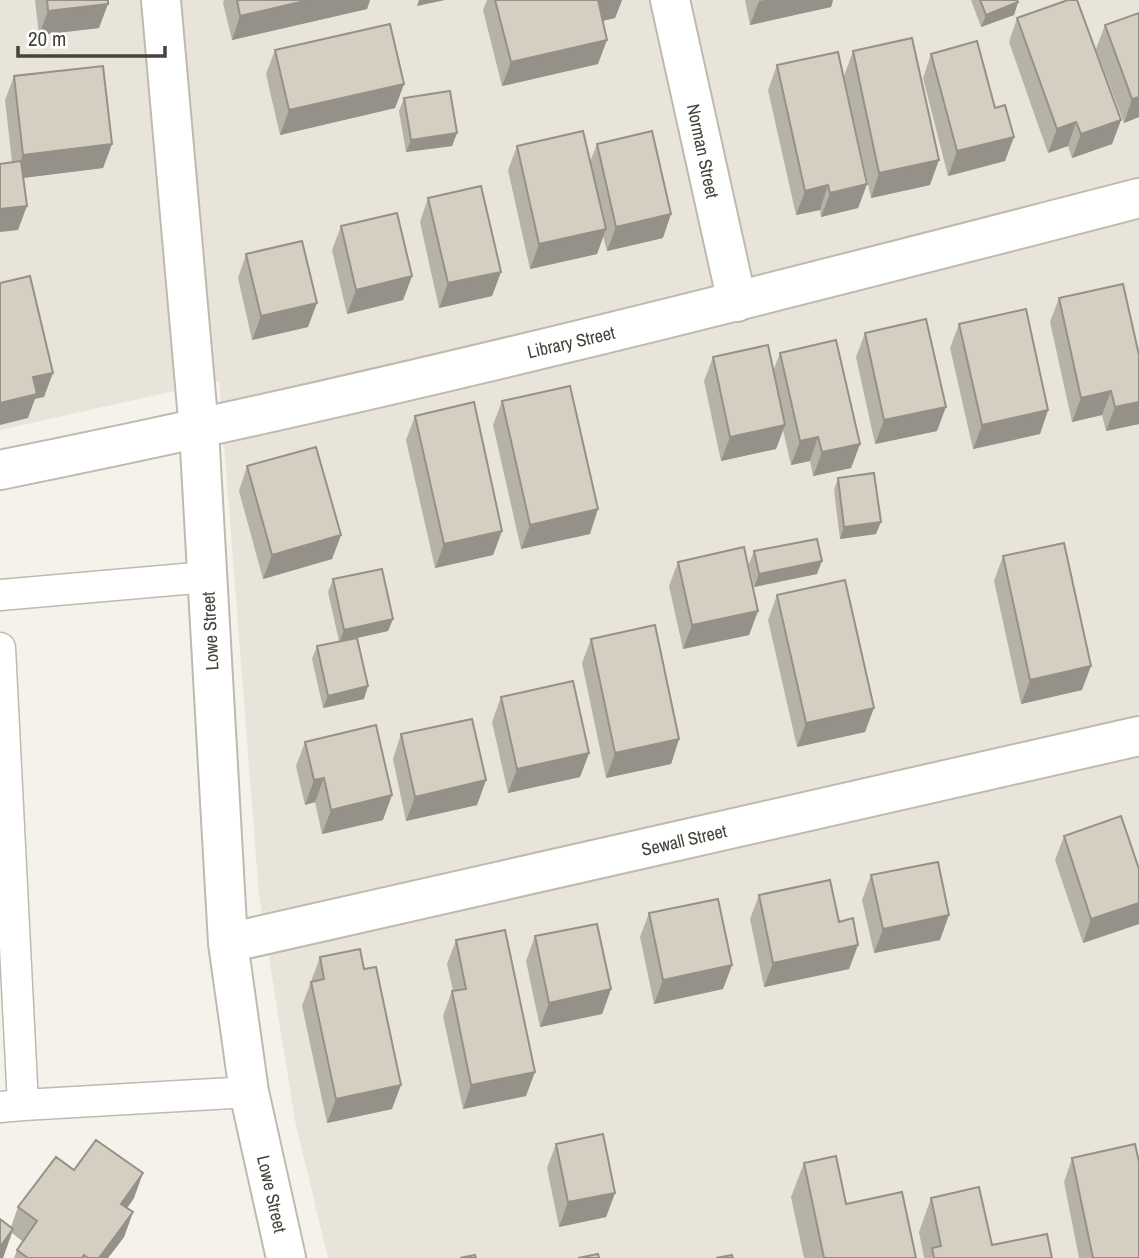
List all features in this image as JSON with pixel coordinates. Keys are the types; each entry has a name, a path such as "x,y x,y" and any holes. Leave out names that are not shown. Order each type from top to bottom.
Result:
{"street":[{"name":"Lowe Street","path":"161,0 200,430 228,943 249,1092 286,1258"},
{"name":"Norman Street","path":"670,0 737,302"},
{"name":"Library Street","path":"0,471 200,430 737,302 1139,198"},
{"name":"Sewall Street","path":"228,943 1139,736"}],"lane":[{"path":"0,595 207,577"},
{"path":"0,649 12,1106 249,1092"}],"shaded area":[{"path":"0,0 1139,0 1139,1258 328,1258 295,1121 259,895 219,381 0,430"}],"building":[{"path":"47,0 108,0 108,4 48,11"},
{"path":"237,0 309,0 240,16"},
{"path":"495,0 598,0 607,40 511,62"},
{"path":"980,0 1017,0 1018,2 986,15"},
{"path":"1068,0 1077,0 1121,120 1081,134 1076,122 1057,129 1017,18"},
{"path":"1139,13 1139,97 1132,99 1105,25"},
{"path":"390,24 404,84 289,110 275,50"},
{"path":"912,38 939,160 879,173 853,51"},
{"path":"977,41 995,108 1005,105 1014,137 957,151 931,54"},
{"path":"838,52 867,184 830,193 828,185 805,191 777,65"},
{"path":"103,66 112,144 23,155 14,76"},
{"path":"450,91 457,133 411,140 404,98"},
{"path":"583,131 606,229 539,244 517,146"},
{"path":"652,131 671,214 616,227 597,144"},
{"path":"21,161 27,206 0,209 0,164"},
{"path":"481,186 501,272 448,283 428,198"},
{"path":"397,213 412,276 356,290 341,226"},
{"path":"302,241 317,303 261,316 246,254"},
{"path":"30,276 53,373 33,377 37,394 0,403 0,283"},
{"path":"1123,284 1139,355 1139,402 1115,407 1111,391 1081,398 1059,298"},
{"path":"1026,309 1048,410 982,425 959,324"},
{"path":"926,319 946,407 884,420 865,333"},
{"path":"836,340 860,444 822,452 818,437 800,441 780,353"},
{"path":"768,345 785,425 730,437 713,357"},
{"path":"570,386 598,509 530,525 502,401"},
{"path":"474,402 502,531 444,544 415,416"},
{"path":"316,447 341,535 272,555 247,466"},
{"path":"874,473 881,522 844,527 838,478"},
{"path":"817,539 822,561 759,574 754,551"},
{"path":"1064,543 1091,666 1030,680 1003,556"},
{"path":"744,547 758,611 692,625 678,562"},
{"path":"382,569 393,619 344,630 333,579"},
{"path":"845,580 874,708 806,723 777,595"},
{"path":"655,625 679,739 615,753 591,639"},
{"path":"357,638 368,686 328,696 317,646"},
{"path":"573,681 589,753 517,769 501,697"},
{"path":"472,719 486,780 415,797 401,734"},
{"path":"376,725 392,795 331,810 324,778 314,780 305,742"},
{"path":"1121,816 1139,869 1139,903 1091,919 1064,836"},
{"path":"938,862 949,915 883,929 871,875"},
{"path":"830,880 839,922 853,918 858,945 773,963 759,895"},
{"path":"718,899 732,965 663,980 649,913"},
{"path":"597,924 611,989 549,1003 535,936"},
{"path":"505,930 535,1072 471,1085 452,991 466,989 456,940"},
{"path":"360,949 364,969 376,967 401,1085 336,1099 311,982 324,979 320,957"},
{"path":"603,1134 615,1193 568,1202 556,1144"},
{"path":"96,1140 143,1173 121,1204 133,1212 99,1258 88,1258 84,1255 82,1258 28,1258 17,1250 37,1221 18,1207 56,1157 74,1170"},
{"path":"1135,1144 1139,1162 1139,1258 1093,1258 1072,1158"},
{"path":"836,1156 846,1204 902,1192 916,1258 824,1258 804,1163"},
{"path":"979,1187 992,1245 1047,1234 1052,1258 934,1258 932,1248 941,1246 931,1198"},
{"path":"0,1219 13,1229 0,1247"},
{"path":"598,1254 599,1258 578,1258"}]}
